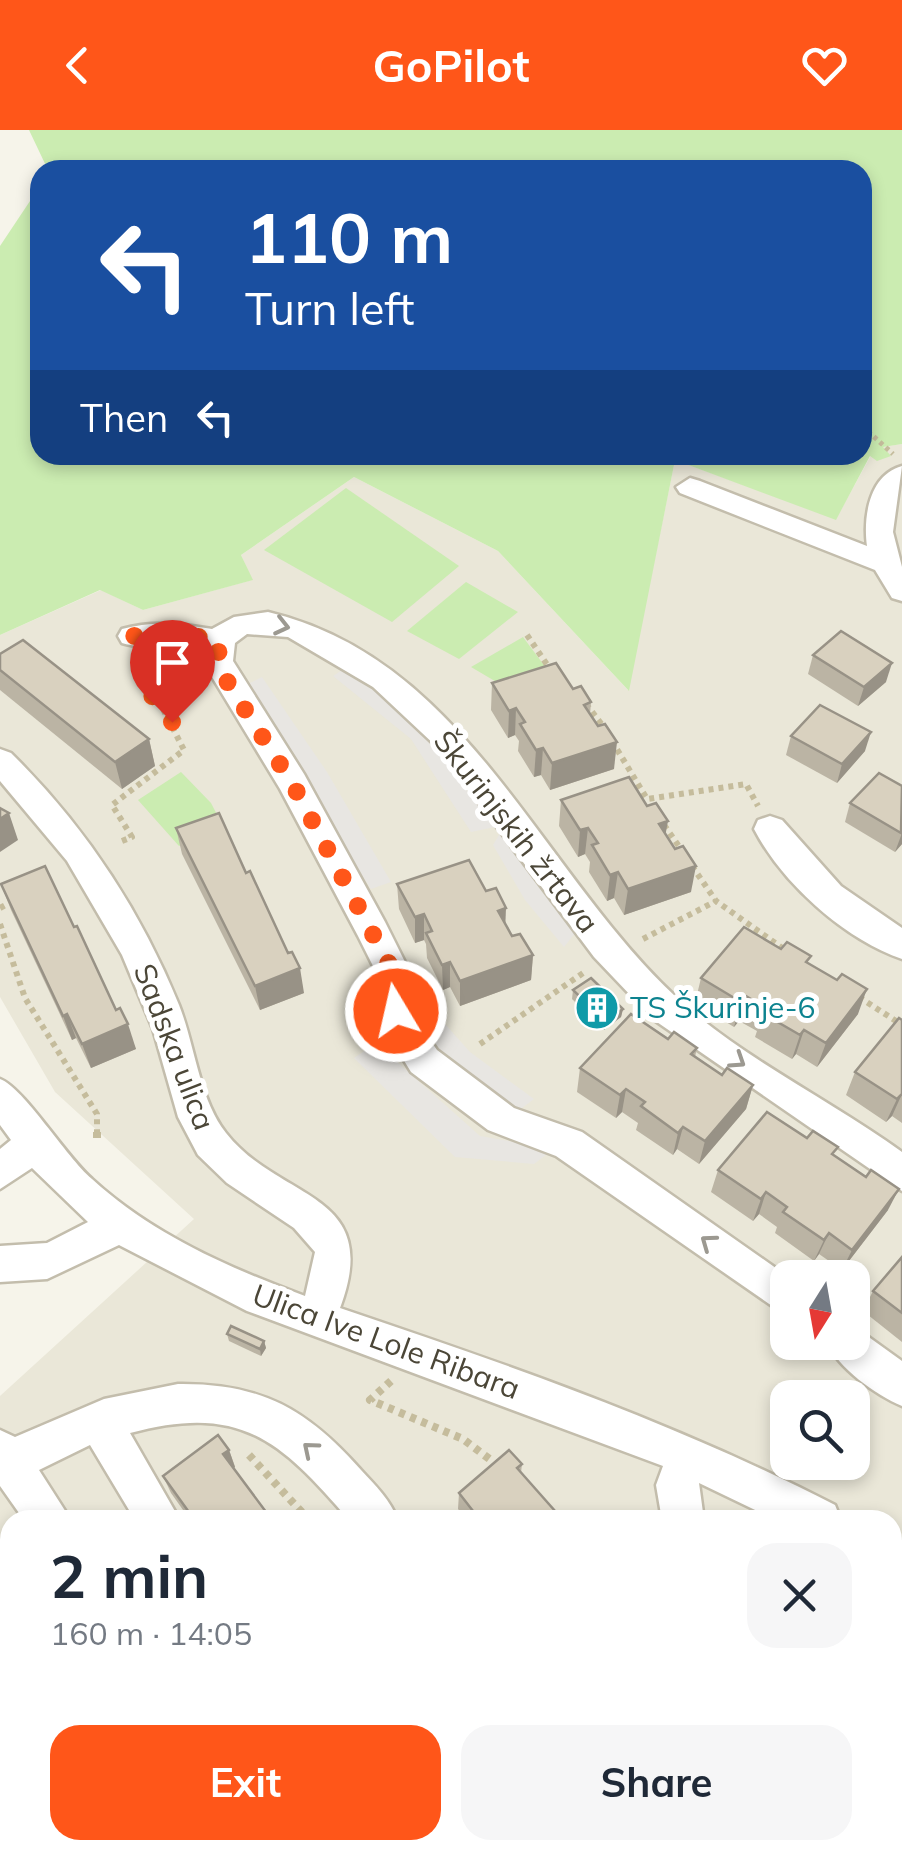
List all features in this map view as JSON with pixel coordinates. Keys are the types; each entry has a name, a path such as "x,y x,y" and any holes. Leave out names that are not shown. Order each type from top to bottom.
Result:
{"street":[{"path":"898,466 880,512 886,564 902,592"},
{"path":"690,488 886,564"},
{"name":"Škurinjskih žrtava","path":"219,640 225,632 249,622 279,624 305,632 373,672 448,738 578,916 650,995 700,1037 841,1127 902,1174"},
{"path":"133,636 170,633 219,640 218,662 228,683 292,783 391,968 396,1011 424,1060 501,1118 568,1144 770,1286"},
{"name":"Sadska ulica","path":"0,761 36,795 128,930 171,1029 208,1140 231,1168 302,1211 334,1248 335,1267 317,1317"},
{"path":"770,829 802,874 848,913 902,945"},
{"name":"Ulica Ive Lole Ribara","path":"0,1094 34,1144 82,1195 121,1224 216,1280 526,1392 686,1457 799,1510"},
{"path":"0,1172 34,1144"},
{"path":"0,1264 22,1268 60,1257 121,1224"},
{"path":"870,1360 902,1386"},
{"path":"43,1510 4,1457 100,1423 181,1404 247,1410 279,1424 323,1460 368,1510"},
{"path":"100,1423 153,1510"},
{"path":"681,1510 676,1485 686,1457"}],"path":[{"path":"872,437 898,466"},
{"path":"122,840 132,837 112,806 184,750 172,722 150,693 133,636"},
{"path":"528,636 557,678"},
{"path":"581,698 601,722 716,901 794,956"},
{"path":"647,798 746,784 770,829"},
{"path":"0,908 30,894"},
{"path":"628,947 716,901"},
{"path":"0,924 25,998 97,1114 97,1144"},
{"path":"480,1044 582,975"},
{"path":"856,996 902,1025"},
{"path":"370,1396 370,1400 464,1439 500,1467"},
{"path":"244,1450 301,1510"}],"shaded area":[{"path":"902,444 902,1510 0,1510 0,1396 194,1219 55,1092 0,997 0,635 101,590 143,610 252,580 241,555 354,477 498,551 628,690 674,465 689,465 836,519 866,465 872,465 875,448"},
{"path":"350,665 413,715 462,772 495,827 471,832 411,739 333,676"},
{"path":"262,677 327,772 391,882 371,889 242,687"},
{"path":"502,830 579,928 564,947 525,900 493,845"},
{"path":"427,1004 470,1052 534,1099 514,1114 427,1045 405,1013"},
{"path":"376,1043 480,1136 554,1149 534,1164 455,1157 354,1058"}],"green space":[{"path":"29,130 902,130 902,444 883,447 891,456 877,461 872,457 872,160 43,160"},
{"path":"30,201 30,465 674,465 629,691 498,551 354,477 241,555 253,580 143,610 100,590 0,635 0,246"},
{"path":"688,465 865,465 836,520"},
{"path":"346,488 459,566 392,622 264,550"},
{"path":"466,582 518,612 459,659 407,631"},
{"path":"523,637 558,684 520,696 471,667"},
{"path":"181,772 211,803 225,830 179,846 138,800"}],"building":[{"path":"841,631 892,663 864,687 813,655"},
{"path":"23,640 149,739 115,762 0,670 0,654"},
{"path":"556,663 573,689 581,686 591,702 584,705 598,726 605,724 617,742 552,763 543,748 536,750 520,724 525,722 516,708 509,711 492,683"},
{"path":"820,705 871,732 842,764 791,736"},
{"path":"879,773 902,786 901,833 850,803"},
{"path":"629,777 647,806 656,803 668,821 659,824 675,849 683,846 696,866 628,889 618,872 610,875 592,845 598,843 588,828 580,830 561,800"},
{"path":"219,813 246,873 250,871 288,953 292,952 300,968 255,986 176,828"},
{"path":"469,860 486,891 496,888 506,908 498,911 512,936 520,934 533,955 460,981 450,962 442,965 426,933 432,931 424,914 415,917 397,884"},
{"path":"45,866 116,1010 120,1008 128,1024 82,1044 67,1014 63,1016 1,884"},
{"path":"744,927 781,949 787,942 811,956 806,962 837,980 842,974 867,989 826,1043 804,1030 800,1035 762,1013 766,1008 746,996 741,1002 701,978"},
{"path":"591,978 623,1009 605,1021 573,990"},
{"path":"631,1014 668,1039 674,1032 697,1048 691,1054 722,1075 727,1068 753,1085 705,1141 683,1127 678,1133 641,1106 645,1102 626,1089 620,1095 580,1068"},
{"path":"899,1018 902,1094 897,1099 855,1072"},
{"path":"767,1112 807,1138 813,1131 838,1147 832,1154 866,1177 871,1170 899,1189 852,1250 829,1233 824,1240 783,1212 787,1207 766,1192 761,1199 718,1170"},
{"path":"902,1257 902,1313 873,1291"},
{"path":"231,1326 264,1341 260,1349 227,1334"},
{"path":"218,1435 229,1450 223,1454 265,1510 187,1510 163,1476"},
{"path":"509,1450 522,1464 517,1468 554,1510 472,1510 459,1493"}],"place":[{"name":"TS Škurinje-6","path":"597,1008"}],"route":[{"path":"172,722 150,693 133,636 170,633 219,640 218,662 228,683 292,783 391,968 396,1011"}]}
